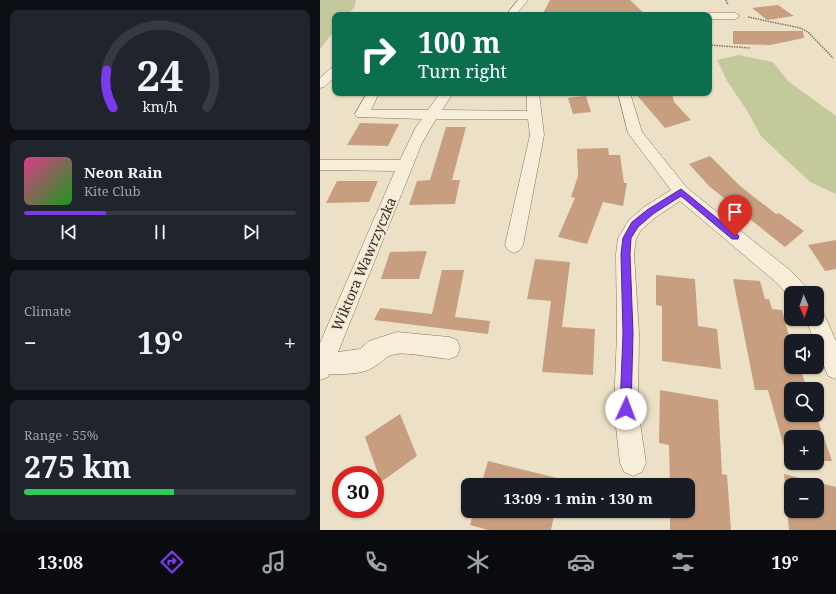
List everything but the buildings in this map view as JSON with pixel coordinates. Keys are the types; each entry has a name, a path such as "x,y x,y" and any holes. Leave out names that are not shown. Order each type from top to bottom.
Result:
{"street":[{"path":"513,12 523,0"},
{"path":"712,16 735,16"},
{"path":"320,84 332,74"},
{"path":"371,96 362,114 534,115"},
{"name":"Wiktora Wawrzyczka","path":"321,365 405,166 423,127 445,96"},
{"path":"514,245 537,135 533,96"},
{"path":"625,96 635,133 681,192 784,277 792,286"},
{"path":"320,165 405,166"},
{"path":"633,463 626,409 628,333 625,254 627,238 635,225 645,216 681,192"},
{"path":"819,326 836,368"},
{"path":"321,365 365,360 377,349 396,343 449,348"}],"path":[{"path":"735,16 750,17 800,28 808,32 833,58"},
{"path":"712,45 750,48"}],"green space":[{"path":"320,0 356,0 355,6 350,12 332,12 332,34 320,49"},
{"path":"739,55 773,62 788,81 836,116 836,194 810,182 761,136 746,109 727,81 717,60"}],"route":[{"path":"626,409 628,333 625,254 627,238 635,225 650,212 681,192 735,236"}]}
